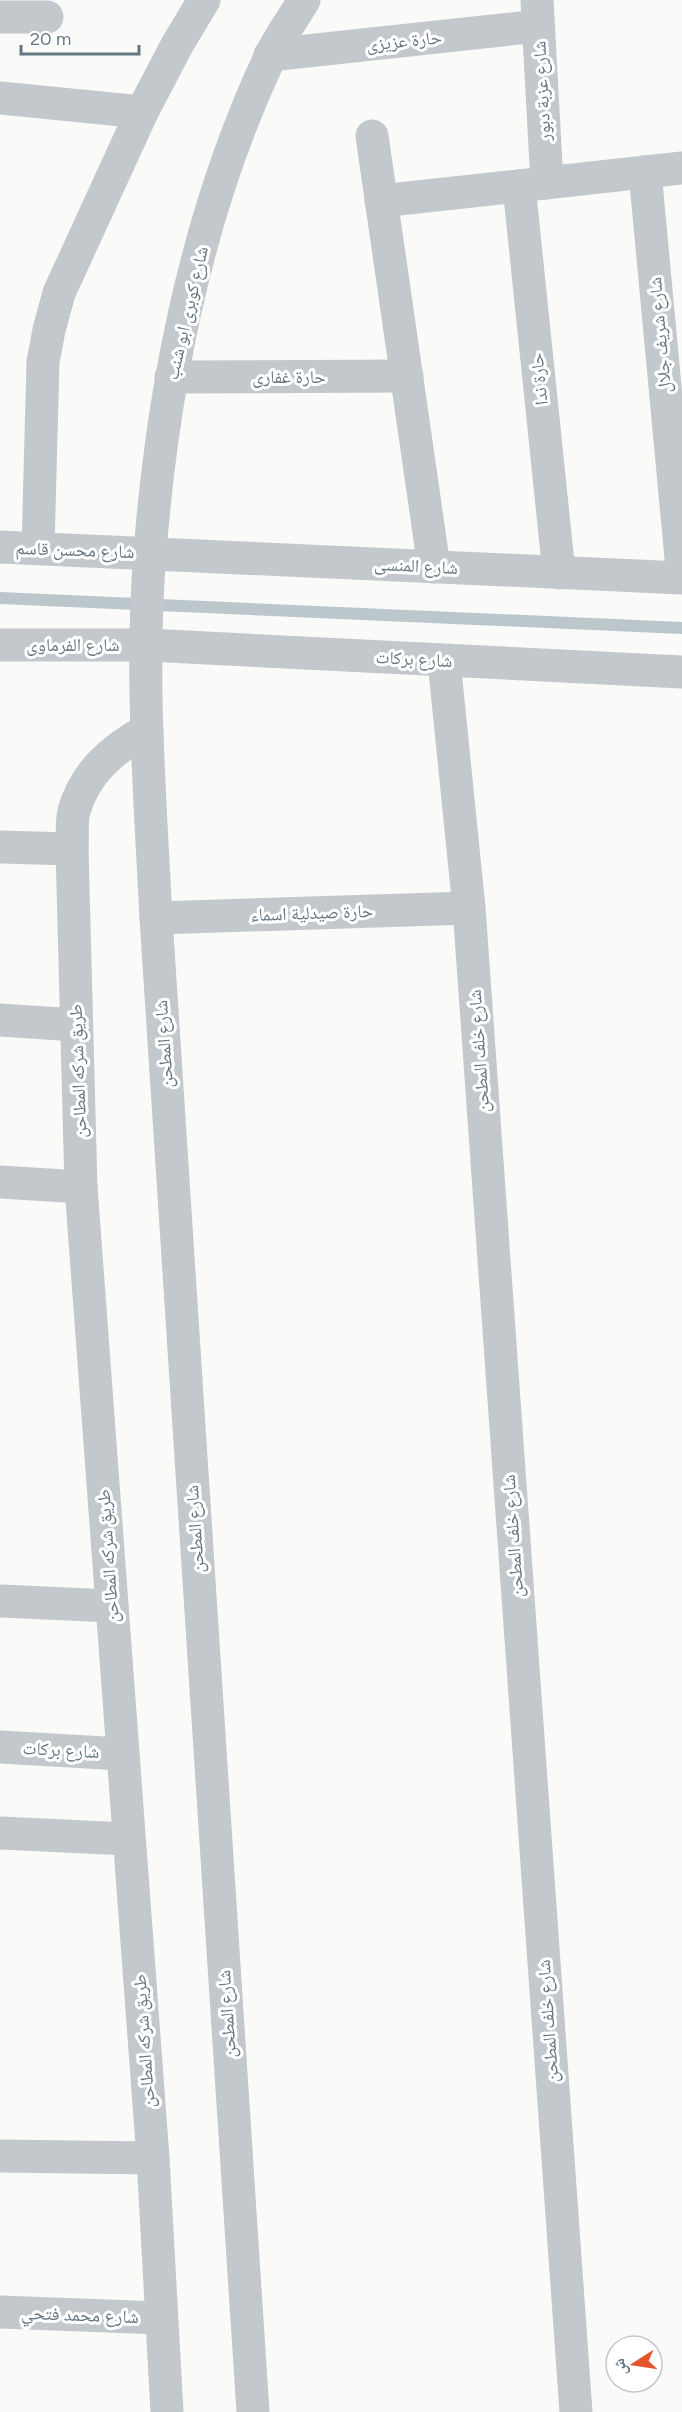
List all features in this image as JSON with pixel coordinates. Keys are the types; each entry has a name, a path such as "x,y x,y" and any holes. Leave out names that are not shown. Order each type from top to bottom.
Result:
{"street":[{"path":"38,548 42,384 49,330 59,293 142,112 177,45 204,0"},
{"name":"شارع كوبرى ابو شنب","path":"147,645 150,553 171,377 188,294 211,213 238,134 270,55 304,0"},
{"name":"حارة عزيزى","path":"270,55 538,13"},
{"name":"شارع عزبة دبور","path":"533,184 538,13"},
{"path":"0,17 47,17"},
{"path":"0,98 142,112"},
{"path":"372,136 434,567"},
{"path":"381,201 682,168"},
{"name":"شارع شريف جلال","path":"645,172 682,569"},
{"name":"حارة ندا","path":"533,184 559,573"},
{"name":"حارة غفارى","path":"171,377 407,376"},
{"name":"شارع محسن قاسم","path":"0,547 150,553"},
{"name":"شارع المنسى","path":"150,553 682,578"},
{"name":"شارع الفرماوى","path":"0,645 147,645"},
{"name":"شارع بركات","path":"147,645 682,672"},
{"name":"شارع المطحن","path":"147,645 147,730 156,918 253,2412"},
{"name":"شارع خلف المطحن","path":"444,661 469,908 576,2412"},
{"name":"طريق شركه المطاحن","path":"147,730 122,744 100,762 84,786 74,813 72,849 81,1187 153,2158 167,2412"},
{"path":"0,847 72,849"},
{"name":"حارة صيدلية اسماء","path":"156,918 469,908"},
{"path":"0,1020 76,1025"},
{"path":"0,1182 81,1187"},
{"path":"0,1601 112,1606"},
{"name":"شارع بركات","path":"0,1747 122,1754"},
{"path":"0,1833 128,1839"},
{"path":"0,2156 153,2158"},
{"name":"شارع محمد فتحي","path":"0,2312 161,2318"}],"waterway":[{"path":"0,598 682,628"}]}
